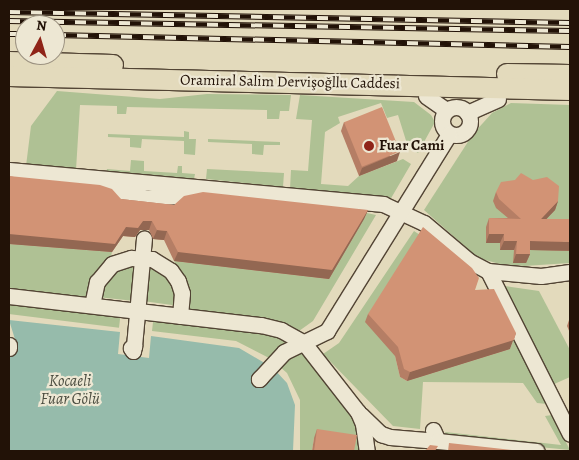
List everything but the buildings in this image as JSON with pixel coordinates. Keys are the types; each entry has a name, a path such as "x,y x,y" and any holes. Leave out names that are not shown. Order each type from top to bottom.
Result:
{"main road":[{"name":"Oramiral Salim Dervişoğllu Caddesi","path":"9,62 570,75"},
{"name":"Oramiral Salim Dervişoğllu Caddesi","path":"9,76 570,90"}],"street":[{"path":"426,96 446,110"},
{"path":"446,110 455,107 468,113 498,99"},
{"path":"446,110 441,123 449,134 458,135 466,131 470,122 468,113"},
{"path":"261,377 284,352 326,331 401,215 449,134"},
{"path":"9,170 383,204 413,224 467,269 530,285 570,281"},
{"path":"9,176 401,215"},
{"path":"96,185 146,205 196,194"},
{"path":"134,346 144,238"},
{"path":"92,305 97,282 112,264 123,259 142,258 161,263 178,282 182,293 180,316"},
{"path":"490,275 542,276 570,272"},
{"path":"490,275 570,434"},
{"path":"9,296 261,325 281,330 304,343 358,412 380,434 436,436 536,451"},
{"path":"358,412 363,424 367,451"}],"shaded area":[{"path":"57,91 160,99 207,94 291,95 289,111 280,111 279,119 267,119 267,110 127,107 126,114 117,114 117,106 80,105 76,170 26,166 31,126"},
{"path":"300,95 414,102 431,115 435,122 418,153 408,147 398,115 387,118 381,103 338,117 340,123 325,132 321,184 348,186 359,176 403,159 411,164 390,200 290,189 291,170 308,171 312,120 296,119"},
{"path":"511,103 570,105 570,263 524,266 500,264 478,258 424,210 473,134 492,113"},
{"path":"184,131 189,132 189,139 196,139 195,155 184,154 184,141 142,139 141,148 130,147 130,138 108,137 108,134 184,137"},
{"path":"208,139 280,142 280,145 264,145 263,155 252,154 252,144 208,142"},
{"path":"131,160 144,161 144,171 177,173 178,166 182,166 182,173 195,174 194,179 106,173 107,169 130,171"},
{"path":"207,169 284,173 283,187 206,179"},
{"path":"197,196 376,215 313,321 299,331 286,324 190,309 188,282 174,261 329,279"},
{"path":"414,231 420,235 395,356 400,377 407,381 510,349 514,339 493,297 547,404 537,403 523,383 423,382 420,429 393,426 323,354 339,343"},
{"path":"9,244 112,252 91,298 9,288"},
{"path":"138,263 135,301 97,297 105,274"},
{"path":"146,264 171,277 179,306 143,301"},
{"path":"498,285 539,291 570,350 570,377 552,385"},
{"path":"9,296 121,310 119,328 9,314"},
{"path":"154,313 288,335 354,413 363,451 352,451 353,444 314,438 312,451 300,451 300,400 287,373 271,359 236,341 152,331"},
{"path":"552,415 570,450 448,438 445,432 561,445 545,416"}],"water":[{"name":"Kocaeli Fuar Gölü","path":"9,320 120,332 118,354 149,358 151,336 239,348 273,368 287,383 295,405 293,451 9,451 9,351 18,349"}],"railway":[{"path":"9,12 570,23"},
{"path":"9,21 570,31"},
{"path":"9,34 15,34"},
{"path":"65,35 570,47"}],"place":[{"name":"Fuar Cami","path":"369,146"}]}
